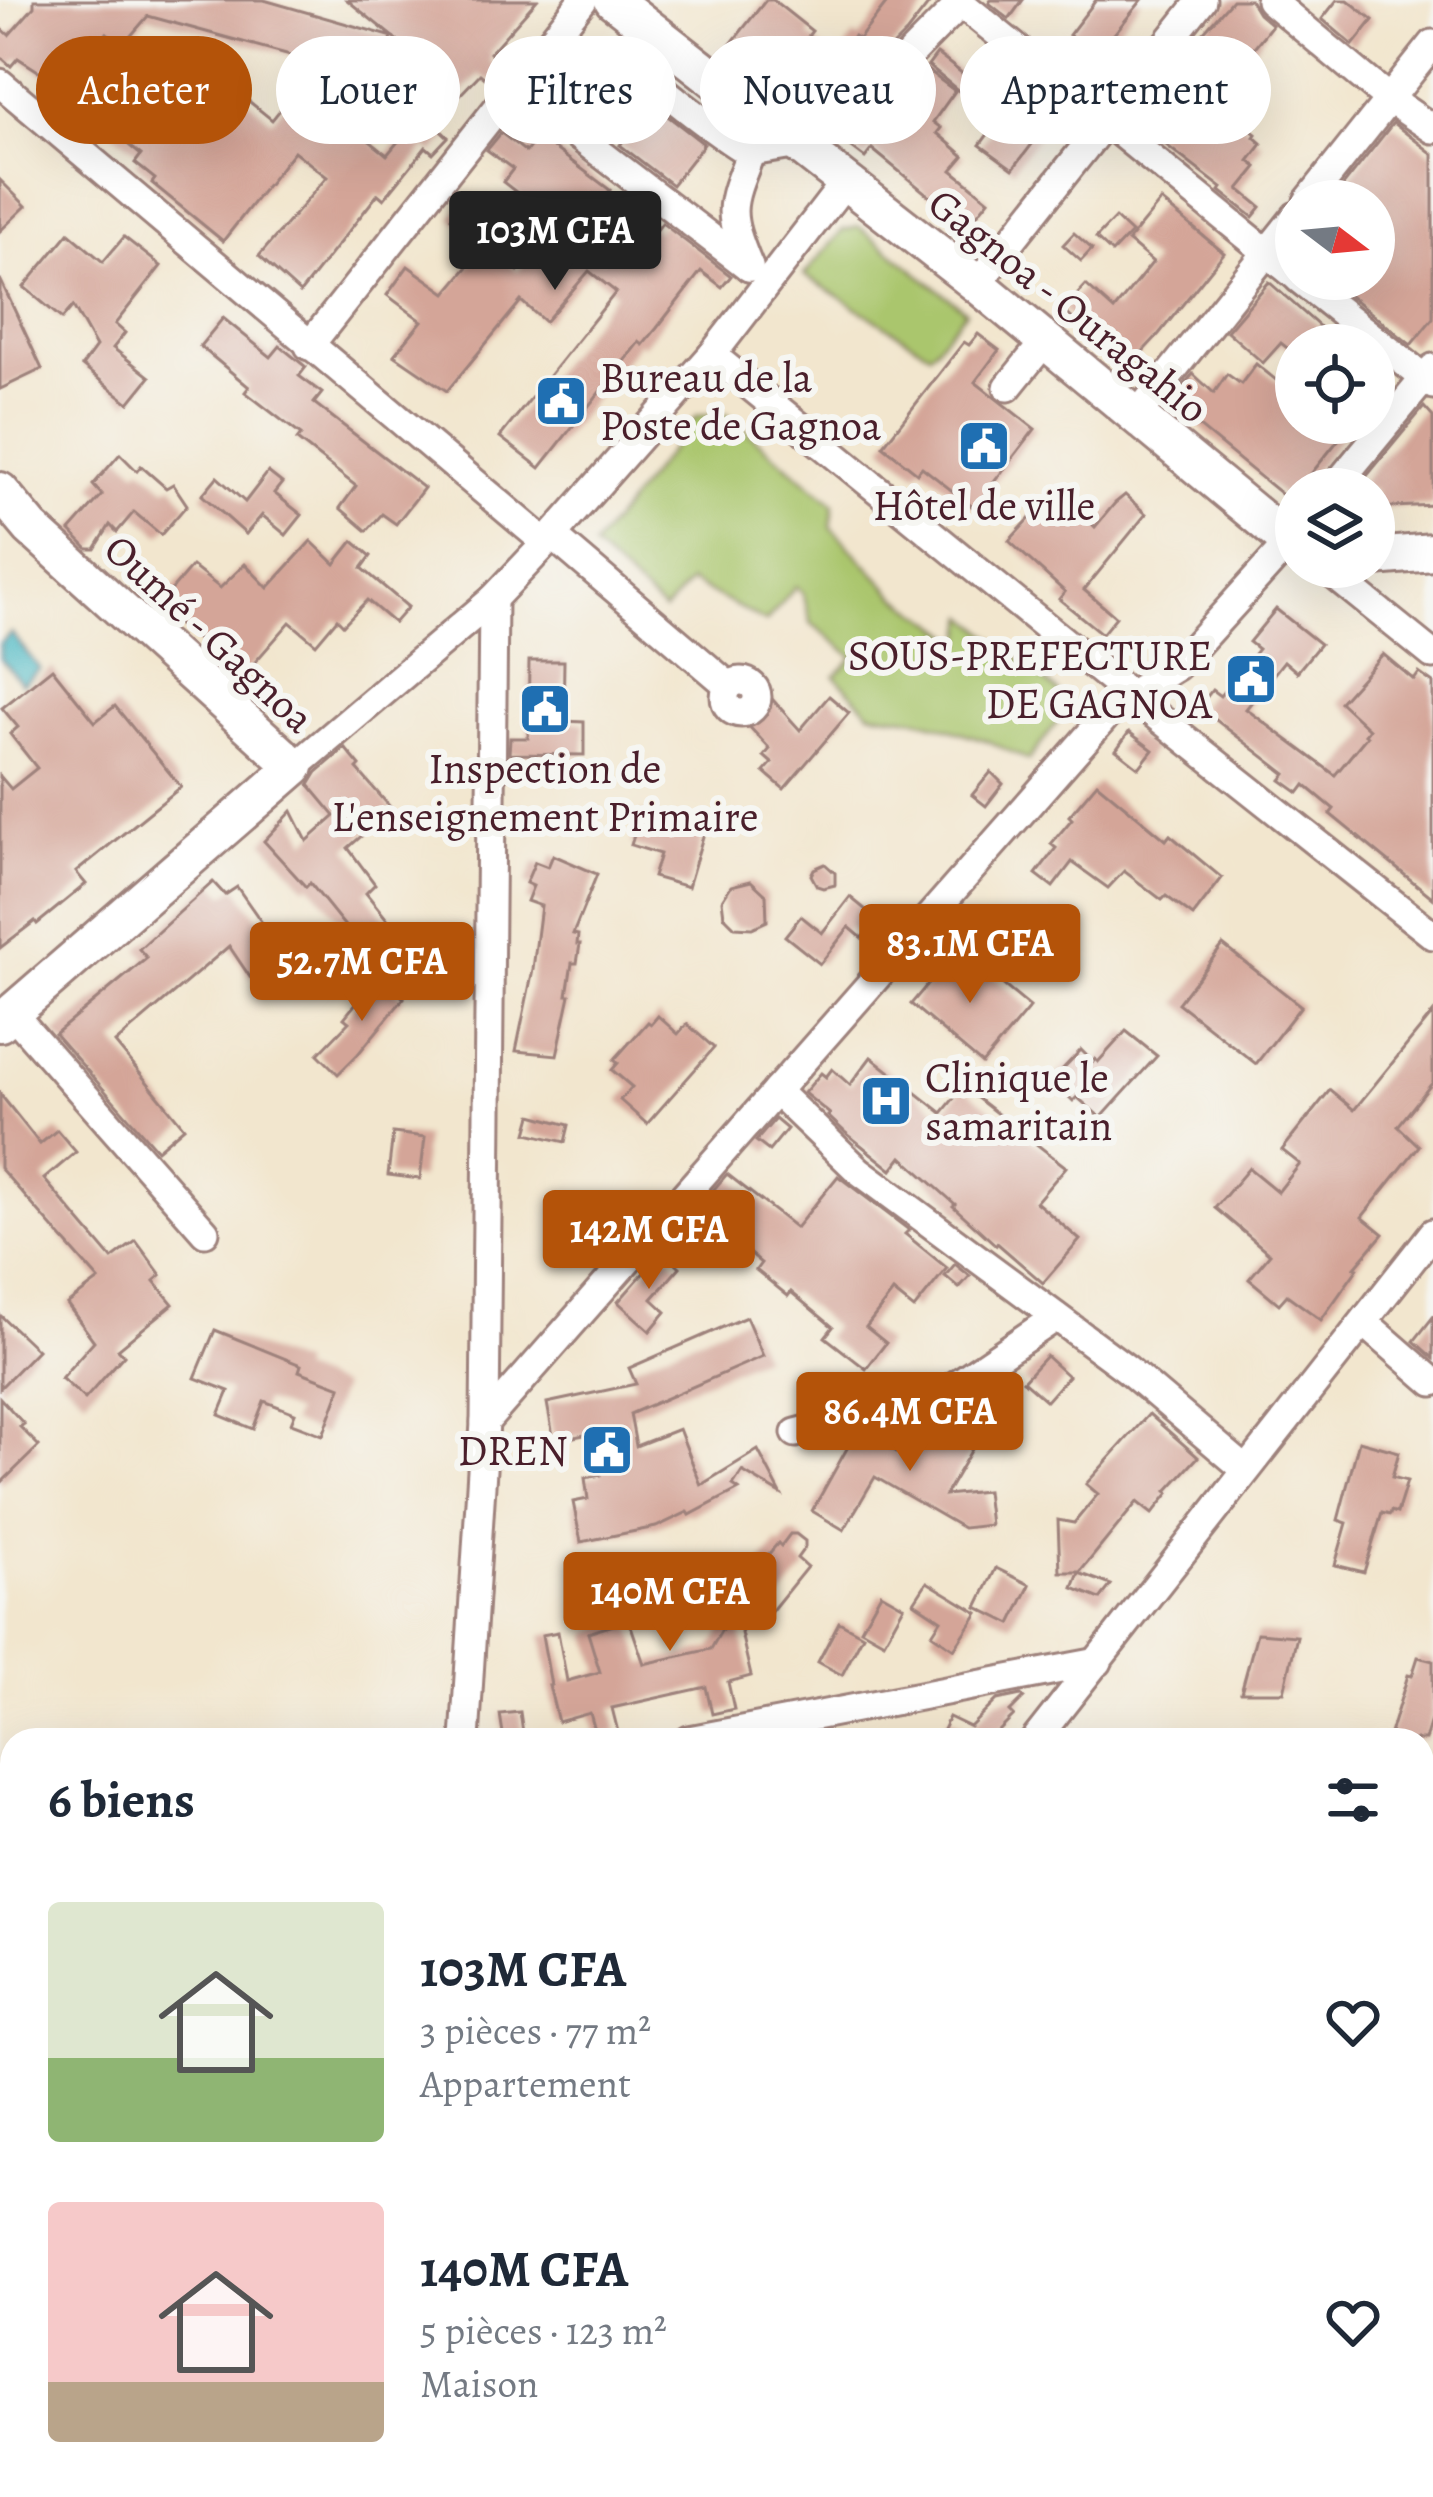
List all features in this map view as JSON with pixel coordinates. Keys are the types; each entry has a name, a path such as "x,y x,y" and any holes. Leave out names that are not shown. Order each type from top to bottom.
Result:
{"main road":[{"name":"Gagnoa - Ouragahio","path":"627,10 700,67"},
{"name":"Gagnoa - Ouragahio","path":"799,144 1275,528"},
{"name":"Oumé - Gagnoa","path":"0,491 31,528 295,767 6,1018"},
{"path":"1395,555 1433,552"}],"street":[{"path":"555,36 583,0"},
{"path":"1174,36 1202,0"},
{"path":"1270,0 1389,99 1433,129"},
{"path":"926,36 959,1 1002,36"},
{"path":"1325,180 1433,44"},
{"path":"0,83 309,346 728,686"},
{"path":"676,98 751,152 799,144"},
{"path":"309,346 484,125"},
{"path":"588,144 756,278"},
{"path":"977,284 1089,144"},
{"path":"1134,144 1275,260"},
{"path":"751,152 731,216 756,278"},
{"path":"295,767 493,599 712,355 756,278 846,181"},
{"path":"1136,416 1275,242"},
{"path":"1327,300 1430,377 1352,468"},
{"path":"1008,387 1046,340"},
{"path":"712,355 1433,934"},
{"path":"485,1422 1106,715 1177,666 1275,561"},
{"path":"1350,588 1433,655"},
{"path":"466,1728 485,1422 493,599"},
{"path":"6,1018 205,1232"},
{"path":"776,1091 858,1170 1127,1370 1246,1470"},
{"path":"1045,1728 1433,1233"},
{"path":"796,1433 941,1395 1056,1317"},
{"path":"1364,1322 1433,1382"},
{"path":"752,1728 1098,1662"}],"green space":[{"path":"859,227 966,311 930,353 804,275 843,230"},
{"path":"727,415 834,504 831,527 896,596 963,642 967,616 1057,691 1067,709 1029,760 919,719 870,712 835,676 854,657 811,623 803,593 796,586 766,622 690,582 664,611 593,547 697,416"}],"water":[{"path":"11,633 40,669 22,684 0,658 0,643"}],"building":[{"path":"34,0 264,0 390,36 276,36 276,51 252,45 252,36 221,36 148,16 131,36 36,36 36,70 18,58 11,66 0,56 0,27 9,35 34,7"},
{"path":"347,0 537,0 505,36 484,36 484,77 480,74 460,95 460,36 392,36"},
{"path":"766,0 773,0 812,31 808,36 737,36"},
{"path":"889,0 932,0 903,36 861,36"},
{"path":"991,0 1023,0 1009,19"},
{"path":"1096,0 1142,0 1112,36 1069,35"},
{"path":"1232,0 1250,0 1272,25 1263,36 1200,36"},
{"path":"1337,0 1348,0 1373,20 1353,45 1322,19"},
{"path":"936,55 960,72 960,92 936,72"},
{"path":"936,77 955,91 936,118"},
{"path":"252,104 272,120 276,115 276,144 373,144 387,155 396,144 441,144 433,153 426,147 384,199 378,194 300,293 259,256 327,177 294,151 223,241 152,183 155,179 135,163 141,155 127,144 252,144"},
{"path":"676,122 704,144 672,185 620,145 676,144"},
{"path":"1393,123 1433,154 1433,318 1411,345 1395,332 1395,324 1385,324 1355,300 1395,300 1395,180 1348,180"},
{"path":"936,124 941,128 937,133 964,156 952,170 989,200 967,227 872,149 865,158 847,144 936,144"},
{"path":"492,144 515,144 526,152 532,144 549,144 656,231 662,223 731,276 722,287 701,271 540,468 500,437 616,292 589,271 545,322 521,301 447,391 394,355 422,321 387,295 408,266 446,293 486,245 518,271 556,223 503,182 513,169 487,150"},
{"path":"981,144 1032,144 1013,169"},
{"path":"1165,144 1262,144 1249,161 1257,167 1239,189 1261,207 1253,217"},
{"path":"0,180 26,206 0,231"},
{"path":"1161,201 1224,253 1133,362 1101,334 1096,340 1063,310 1086,285 1114,310 1153,262 1128,241"},
{"path":"463,202 490,223 478,239 451,218"},
{"path":"1115,218 1131,233 1112,253 1096,238"},
{"path":"69,233 103,262 124,237 161,266 115,324 125,333 113,348 150,377 129,403 82,366 96,347 73,306 62,319 24,287"},
{"path":"1074,233 1092,249 1081,261 1063,245"},
{"path":"0,279 42,369 0,389"},
{"path":"1269,282 1275,287 1275,300 1289,300 1316,324 1275,324 1275,350 1263,363 1227,331"},
{"path":"223,318 271,357 280,346 306,367 299,376 322,393 314,403 424,488 396,524 382,514 367,531 340,508 356,486 297,440 301,435 245,392 249,387 200,346"},
{"path":"978,334 999,350 975,382 1035,429 974,508 922,467 917,473 883,446 964,342 969,345"},
{"path":"1256,364 1275,379 1275,444 1335,444 1316,468 1275,468 1275,489 1176,408 1173,398 1193,374 1214,393 1227,374 1241,384"},
{"path":"1424,407 1433,417 1433,505 1395,507 1395,468 1373,468"},
{"path":"120,454 166,488 173,484 187,505 161,535 134,512 117,532 110,525 95,549 88,549 70,531 102,495 93,485"},
{"path":"268,472 282,483 274,493 302,515 286,535 262,515 246,534 202,495 217,477 245,502"},
{"path":"1057,489 1095,527 1125,495 1146,514 1084,590 1116,617 1102,634 1059,599 1065,592 1009,541"},
{"path":"311,541 335,564 353,541 371,556 362,568 408,607 394,623 367,600 343,625 337,619 316,644 290,622 241,678 156,608 192,566 220,588 245,564 268,588"},
{"path":"1276,609 1320,644 1297,672 1284,661 1246,709 1335,775 1369,729 1340,702 1383,654 1414,680 1419,673 1433,683 1433,898 1330,814 1334,809 1305,785 1299,793 1281,780 1286,774 1199,707 1212,690 1220,696 1258,649 1249,642"},
{"path":"529,661 564,661 563,721 584,722 584,755 509,754 510,738 528,738"},
{"path":"52,668 95,722 115,706 181,787 76,872 86,884 0,948 0,776 11,789 37,768 10,734 18,727 2,708"},
{"path":"829,696 849,713 784,789 764,772 772,763 764,756 770,749 746,723 772,699 800,730"},
{"path":"1129,732 1153,750 1139,768 1116,750"},
{"path":"345,748 392,809 348,848 375,884 366,893 406,943 378,967 310,883 306,887 264,841 292,811 307,841 335,816 309,785"},
{"path":"991,772 1003,784 986,806 972,795"},
{"path":"1097,783 1166,840 1170,835 1222,878 1193,916 1124,871 1108,888 1072,862 1053,887 1036,874 1056,848 1051,844 1072,819 1069,816"},
{"path":"641,812 704,833 688,887 653,877 660,854 631,845"},
{"path":"553,855 597,874 573,934 580,944 577,963 572,963 557,1055 516,1051 541,906 527,901 533,886 526,883 535,862 548,867"},
{"path":"825,864 835,873 835,885 823,888 811,875"},
{"path":"751,881 766,895 767,921 752,928 735,927 724,916 722,900 731,886"},
{"path":"213,882 225,895 237,887 283,953 250,977 229,946 115,1043 184,1127 157,1150 55,1034 147,958 139,949"},
{"path":"850,897 877,919 862,938 849,927 820,964 785,936 801,916 822,933"},
{"path":"1223,945 1301,1006 1256,1064 1178,1003"},
{"path":"950,947 1030,1007 982,1064 911,1004 944,965 938,959"},
{"path":"378,976 404,998 338,1074 318,1054 349,1022 344,1018"},
{"path":"1433,1013 1433,1082 1398,1126 1419,1146 1362,1217 1383,1234 1321,1320 1287,1295 1279,1304 1249,1279 1270,1254 1215,1208 1249,1168 1278,1192 1300,1164 1282,1150 1330,1090 1354,1110"},
{"path":"658,1016 678,1034 687,1024 714,1048 647,1124 620,1100 632,1087 612,1070 618,1063 614,1060"},
{"path":"1126,1031 1157,1056 1101,1118 1077,1097 1073,1101 1052,1080 1081,1050 1098,1062"},
{"path":"871,1057 942,1113 963,1087 1066,1167 1036,1202 1080,1240 1043,1283 902,1157 892,1170 804,1093 821,1073 826,1077 832,1069 850,1085"},
{"path":"0,1094 40,1144 57,1130 76,1152 44,1179 112,1259 136,1241 161,1275 154,1281 173,1304 118,1349 124,1355 85,1399 61,1378 94,1341 67,1304 99,1280 0,1168"},
{"path":"532,1115 569,1125 565,1142 527,1133"},
{"path":"775,1119 787,1129 769,1151 756,1141"},
{"path":"393,1133 425,1137 420,1179 388,1175"},
{"path":"727,1174 796,1228 838,1176 909,1230 905,1234 947,1268 914,1309 893,1292 866,1327 886,1343 866,1369 825,1337 833,1327 756,1270 761,1263 696,1210"},
{"path":"663,1251 680,1267 652,1299 666,1312 650,1331 618,1302"},
{"path":"955,1264 970,1276 959,1288 945,1276"},
{"path":"0,1315 37,1350 0,1388"},
{"path":"746,1317 763,1356 630,1414 636,1446 679,1429 701,1485 758,1450 781,1494 742,1471 733,1485 739,1489 690,1515 581,1542 573,1502 588,1499 585,1478 601,1475 594,1433 554,1441 547,1403 636,1384 629,1368"},
{"path":"1433,1317 1433,1358 1414,1341"},
{"path":"215,1330 341,1387 323,1435 291,1423 295,1413 264,1401 253,1429 219,1415 229,1391 195,1378"},
{"path":"1046,1356 1068,1376 1046,1401 1023,1381"},
{"path":"0,1398 39,1446 0,1484"},
{"path":"954,1408 985,1427 945,1495 986,1491 990,1525 963,1528 875,1477 844,1530 812,1511 854,1436 865,1434 911,1460 939,1414"},
{"path":"1149,1414 1198,1457 1152,1514 1137,1502 1080,1572 1060,1572 1058,1520 1074,1523 1098,1494 1086,1484"},
{"path":"1359,1441 1399,1452 1392,1477 1407,1481 1397,1513 1382,1513 1364,1572 1335,1565 1347,1523 1338,1520"},
{"path":"790,1534 805,1541 797,1558 807,1567 769,1614 757,1604 741,1633 751,1676 728,1682 734,1709 712,1714 706,1687 612,1708 617,1728 594,1728 590,1713 558,1722 542,1635 558,1632 567,1681 600,1672 588,1633 629,1620 644,1664 711,1649 743,1592 739,1589 778,1543 781,1546"},
{"path":"996,1568 1030,1585 1011,1624 977,1607"},
{"path":"1079,1573 1111,1585 1100,1599 1073,1588"},
{"path":"927,1582 978,1613 954,1649 932,1634 941,1620 914,1602"},
{"path":"881,1593 904,1606 884,1642 861,1629"},
{"path":"839,1622 863,1635 842,1675 818,1662"},
{"path":"1257,1633 1297,1636 1284,1692 1241,1692"},
{"path":"1418,1657 1433,1661 1429,1728 1392,1728 1408,1675 1412,1676"},
{"path":"1024,1698 1002,1728 944,1728 949,1717 970,1727 997,1700"},
{"path":"520,1712 522,1728 502,1728 500,1714"}],"place":[{"name":"Bureau de la Poste de Gagnoa","path":"561,401"},
{"name":"Hôtel de ville","path":"984,446"},
{"name":"SOUS-PREFECTURE DE GAGNOA","path":"1251,679"},
{"name":"Inspection de L'enseignement Primaire","path":"545,709"},
{"name":"Clinique le samaritain","path":"886,1101"},
{"name":"DREN","path":"607,1450"}]}
